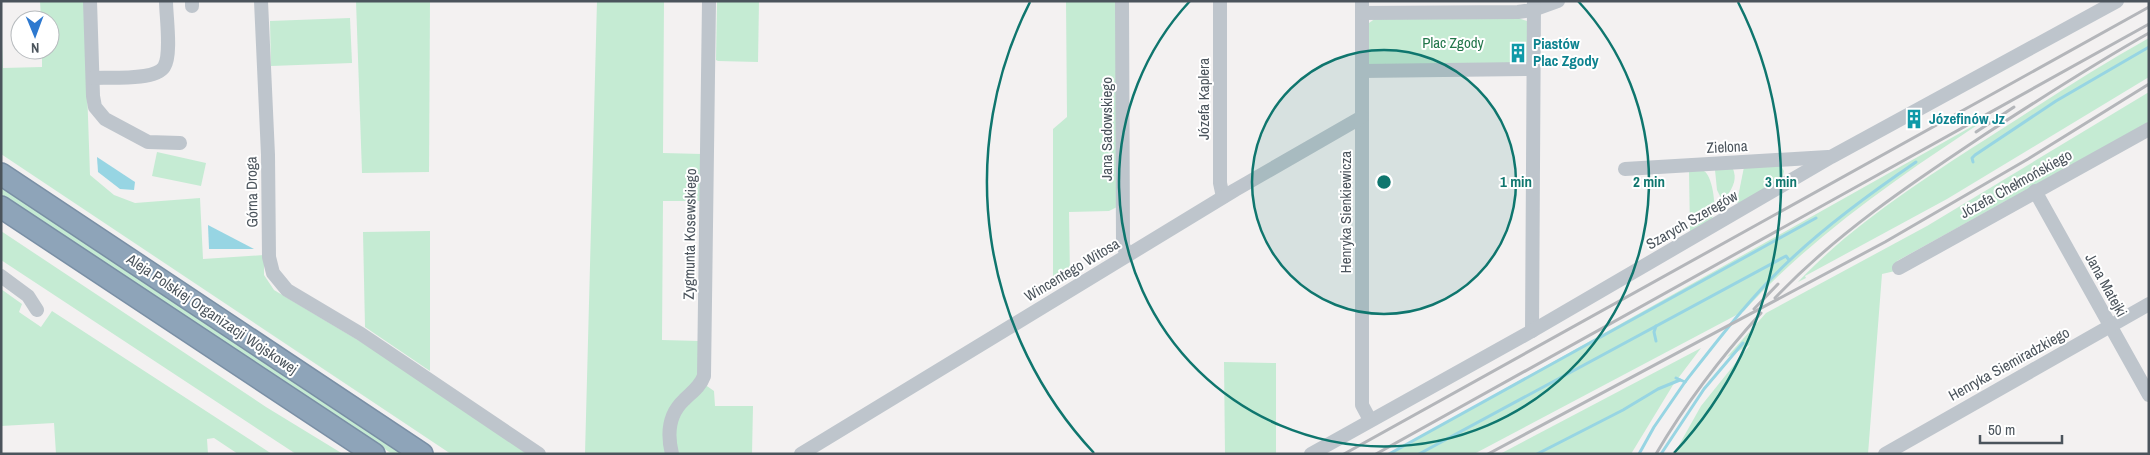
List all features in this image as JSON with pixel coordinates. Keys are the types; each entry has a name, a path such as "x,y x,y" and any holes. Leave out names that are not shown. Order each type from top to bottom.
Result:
{"highway":[{"name":"Aleja Polskiej Organizacji Wojskowej","path":"1,174 422,454"},
{"name":"Aleja Polskiej Organizacji Wojskowej","path":"1,207 374,454"}],"street":[{"path":"90,1 94,104 97,110 105,119 148,142 180,143"},
{"path":"93,78 148,76 157,74 164,67 167,58 166,1"},
{"name":"Górna Droga","path":"262,1 270,265 276,279 287,290 360,334 539,454"},
{"name":"Zygmunta Kosewskiego","path":"672,454 670,427 674,413 702,383 704,376 709,1"},
{"name":"Jana Sadowskiego","path":"1122,1 1123,244 1127,255"},
{"name":"Józefa Kaplera","path":"1220,1 1220,183 1229,194"},
{"name":"Józefa Kaplera","path":"1228,1 1229,194"},
{"path":"1362,7 1534,6 1558,1"},
{"name":"Szarych Szeregów","path":"1311,454 1532,331 1831,157 2117,1"},
{"path":"1532,331 1532,69 1534,6"},
{"name":"Henryka Sienkiewicza","path":"1362,7 1362,405 1370,420"},
{"path":"1362,71 1532,69"},
{"name":"Wincentego Witosa","path":"801,454 1127,255 1362,118"},
{"name":"Józefa Chełmońskiego","path":"1899,268 2149,129"},
{"name":"Zielona","path":"1625,168 1831,157"},
{"name":"Jana Matejki","path":"2035,191 2149,395"},
{"path":"1,276 28,296 37,310"},
{"name":"Henryka Siemiradzkiego","path":"1885,453 2149,304"}],"green space":[{"path":"40,1 84,1 90,175 114,195 135,203 200,198 203,259 264,255 264,275 274,290 383,355 531,454 451,454 1,154 1,20 3,68 42,67 42,60 60,60 60,10 40,10"},
{"path":"356,1 430,1 429,172 362,173"},
{"path":"597,1 664,1 663,153 702,154 702,201 663,201 662,340 700,341 698,378 683,396 670,454 585,454"},
{"path":"717,1 759,1 758,62 716,60"},
{"path":"1066,1 1118,1 1119,206 1109,211 1069,212 1070,279 1053,286 1053,129 1067,117"},
{"path":"350,18 352,63 271,66 270,21"},
{"name":"Plac Zgody","path":"1376,18 1518,18 1527,21 1528,61 1526,65 1368,66 1369,23"},
{"path":"2149,38 2149,77 1947,199 1805,276 1806,278 1798,282 1843,240 1918,183 2110,60"},
{"path":"2149,92 2149,122 1897,261 1895,271 1882,274 1868,454 1674,454 1701,406 1750,345 1727,357 1766,313 1927,226"},
{"path":"1994,114 1895,181 1832,229 1772,282 1744,311 1474,454 1389,454"},
{"path":"157,152 206,163 201,186 152,176"},
{"path":"1779,163 1784,171 1782,180 1739,204 1737,202 1744,167"},
{"path":"1732,167 1735,175 1733,186 1727,196 1721,198 1717,190 1715,170"},
{"path":"1689,171 1704,171 1710,180 1714,195 1714,210 1711,220 1690,232"},
{"path":"1,186 404,454 392,454 1,194"},
{"path":"1,231 266,407 343,454 296,454 1,260"},
{"path":"430,231 430,371 365,327 363,232"},
{"path":"1,289 22,304 19,312 41,327 52,311 272,454 238,454 214,438 207,439 208,454 56,454 54,423 1,426"},
{"path":"1701,348 1673,385 1631,454 1500,454"},
{"path":"1224,362 1276,363 1276,454 1225,454"},
{"path":"704,384 714,391 715,406 753,406 752,454 675,454 675,419"}],"water":[{"path":"97,157 135,182 134,190 120,189 98,172"},
{"path":"208,225 254,249 209,249"}],"waterway":[{"path":"1973,162 1972,158 1975,155 2056,101 2149,47"},
{"path":"1685,382 1748,303 1790,260 1851,208 1916,162"},
{"path":"1389,454 1816,218"},
{"path":"1419,454 1786,256 1789,260"},
{"path":"1656,326 1654,332 1656,341"},
{"path":"1661,454 1704,389 1743,343"},
{"path":"1639,454 1654,427 1685,382 1676,378"},
{"path":"1537,454 1623,410 1658,389 1680,380"}],"railway":[{"path":"1344,454 2149,7"},
{"path":"1376,454 2149,24"},
{"path":"1775,298 1823,252 1901,191 1956,153 2086,70 2149,33"},
{"path":"1488,454 1885,242 2028,159 2149,84"},
{"path":"1976,132 2014,107"},
{"path":"1754,309 1778,284"},
{"path":"1656,454 1679,417 1705,381 1761,313"}],"place":[{"name":"Piastów Plac Zgody","path":"1518,53"},
{"name":"Józefinów Jz","path":"1914,119"}]}
